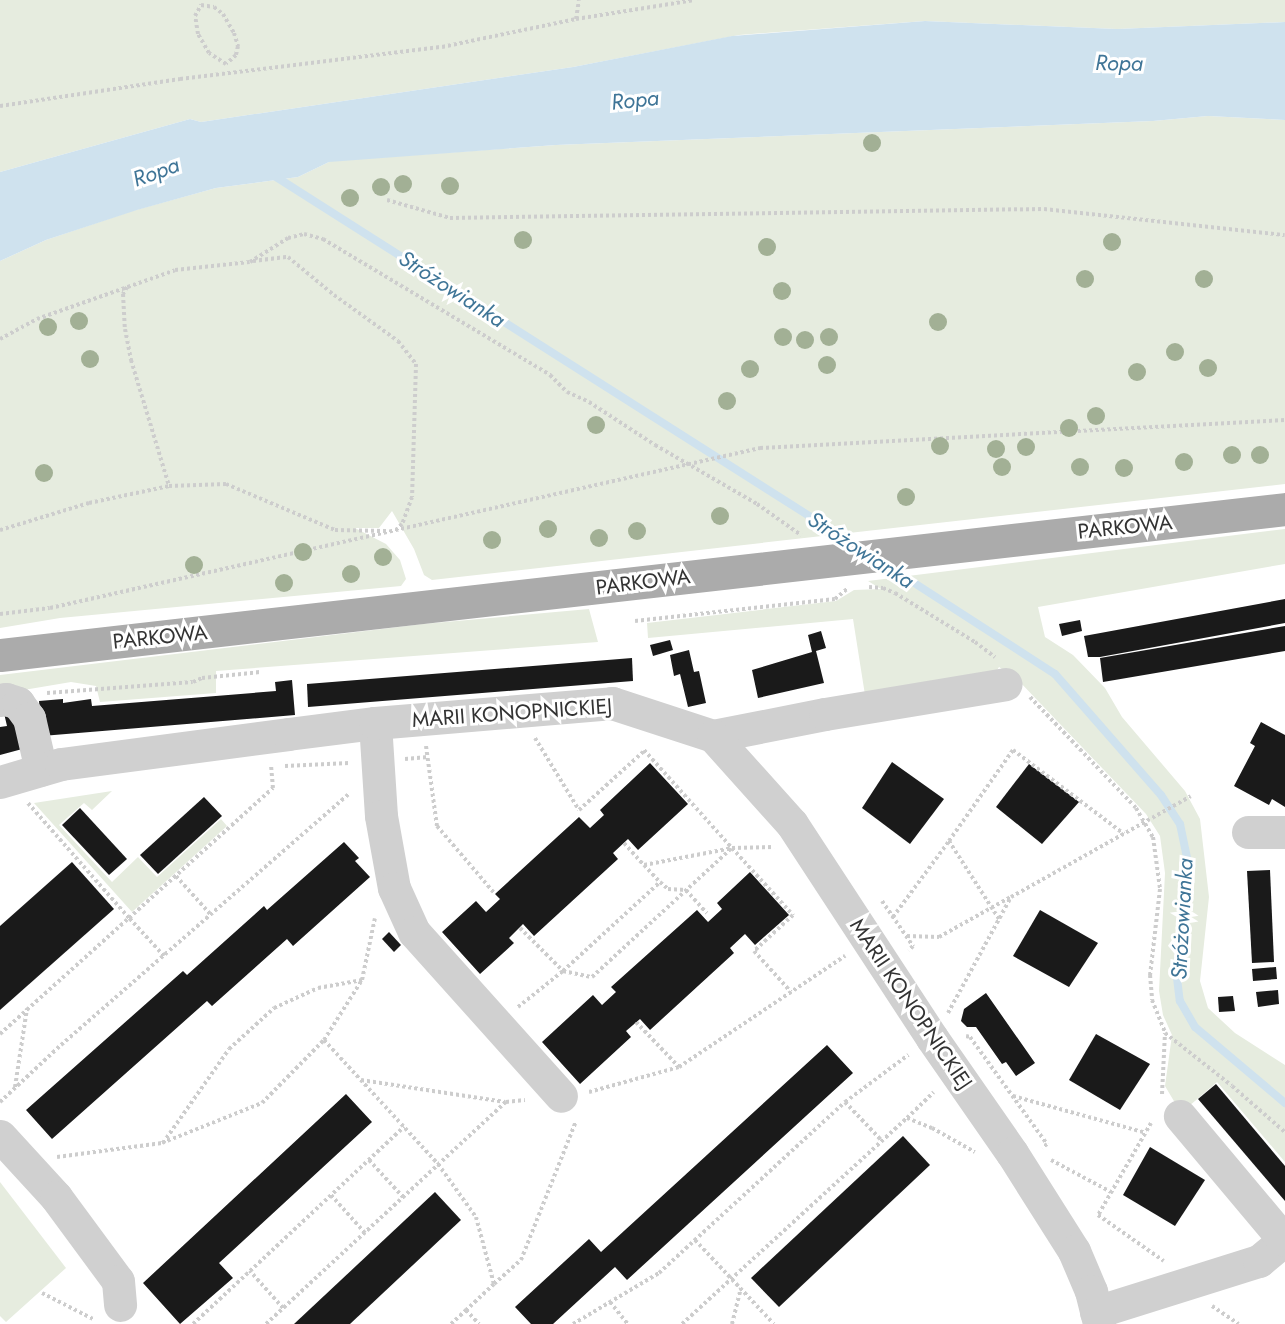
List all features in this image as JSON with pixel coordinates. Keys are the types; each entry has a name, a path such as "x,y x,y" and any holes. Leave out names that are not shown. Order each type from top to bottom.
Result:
{"main road":[{"name":"PARKOWA","path":"0,655 800,548 944,547 1285,509"}],"street":[{"path":"712,736 825,714 1012,684"},
{"name":"MARII KONOPNICKIEJ","path":"4,781 61,764 375,723 612,703 712,736 792,824 937,1030 956,1071 1024,1152 1074,1251 1098,1318"},
{"path":"11,705 29,718 41,770"},
{"path":"375,723 381,816 394,888 414,932 570,1105"},
{"path":"1248,832 1285,832"},
{"path":"1098,1318 1259,1261 1284,1240 1166,1112"},
{"path":"0,1136 56,1197 118,1281 112,1315"}],"path":[{"path":"576,19 579,0"},
{"path":"0,106 230,73 442,47 576,19 694,0"},
{"path":"226,64 236,55 238,46 234,33 223,14 214,7 201,5 195,16 198,34 209,53 226,64 230,73"},
{"path":"387,200 450,218 1044,209 1285,235"},
{"path":"250,262 288,238 304,234 323,239 550,375 567,392 589,402 655,445 757,504 800,548"},
{"path":"0,339 37,319 175,270 288,257 334,295 398,341 416,364 412,497 402,524 394,532 335,530 226,484 169,486 89,503 0,530"},
{"path":"128,286 123,294 127,339 169,486"},
{"path":"0,614 50,608 308,548 394,532 760,448 1285,420"},
{"path":"635,621 835,599 843,591 855,586"},
{"path":"865,587 883,588 895,593 975,642 1003,664 1012,684 1136,808 1153,837 1160,889 1150,975 1152,1000 1166,1033 1166,1112 1146,1133 1098,1215 1173,1267"},
{"path":"11,705 41,693 193,682 202,678 260,672"},
{"path":"519,711 579,810 644,751 649,715"},
{"path":"423,719 437,826 495,894"},
{"path":"0,1034 273,788 268,737"},
{"path":"893,917 950,841 1013,750 1124,834"},
{"path":"644,751 793,915 754,951 791,992"},
{"path":"0,1102 378,769"},
{"path":"4,781 164,956"},
{"path":"907,936 939,937 1191,796"},
{"path":"950,841 999,919"},
{"path":"624,843 668,889 686,890 707,913"},
{"path":"644,865 732,848 806,846"},
{"path":"520,928 563,971 592,977 732,848"},
{"path":"176,876 211,915"},
{"path":"513,1011 563,971 660,882"},
{"path":"573,1324 659,1273 844,1102 937,1030 1011,897"},
{"path":"23,1161 162,1143 262,1103 324,1040 362,980 376,913"},
{"path":"162,1143 229,1049 274,1008 318,988 362,980"},
{"path":"15,1088 27,1010"},
{"path":"636,1022 679,1067"},
{"path":"1166,1033 1285,1132"},
{"path":"324,1040 438,1164 476,1216 494,1284"},
{"path":"682,1324 956,1071"},
{"path":"361,1080 506,1102"},
{"path":"1012,1096 1146,1133"},
{"path":"844,1102 882,1141"},
{"path":"451,1324 520,1260 570,1105"},
{"path":"907,1118 932,1128 987,1159 1024,1152 1111,1192"},
{"path":"193,1324 404,1127"},
{"path":"369,1160 403,1197"},
{"path":"331,1195 365,1233"},
{"path":"695,1240 774,1324"},
{"path":"250,1271 283,1308"},
{"path":"732,1324 741,1288"},
{"path":"42,1293 112,1315"},
{"path":"610,1302 628,1324"},
{"path":"466,1310 479,1324"}],"shaded area":[{"path":"0,0 1285,0 1285,22 1117,29 925,21 739,35 573,67 201,122 190,119 0,172"},
{"path":"1208,116 1285,120 1285,484 432,580 424,575 414,549 392,511 379,528 355,528 386,544 400,560 406,579 401,586 60,618 0,628 0,261 46,240 132,211 216,188 298,177 331,161 556,145 1153,121"},
{"path":"1285,529 1285,564 1038,607 1045,637 1073,655 1105,688 1122,717 1185,791 1200,819 1209,897 1200,981 1208,1008 1235,1033 1285,1065 1285,1162 1217,1082 1181,1113 1165,1086 1172,1035 1163,1015 1159,991 1165,873 1160,836 1146,814 1018,680 999,667 996,672 865,695 853,619 648,638 647,623 836,601 854,590 881,589 868,581"},
{"path":"589,609 598,642 216,671 216,693 100,702 96,686 71,682 0,694 0,675 423,624"},
{"path":"112,791 92,810 84,803 59,825 112,882 138,857 157,877 221,819 227,826 132,912 34,803"},
{"path":"0,1182 66,1268 6,1322 0,1316"}],"water":[{"name":"Ropa","path":"925,21 1117,29 1285,22 1285,120 1208,116 1153,121 556,145 329,162 298,177 216,188 137,210 46,240 0,261 0,172 190,119 201,122 573,67 732,36"}],"building":[{"path":"1285,599 1285,623 1100,657 1088,657 1084,636"},
{"path":"1080,620 1082,631 1062,636 1059,624"},
{"path":"1285,626 1285,651 1103,682 1100,658"},
{"path":"821,631 826,648 816,651 824,683 758,698 752,670 812,652 808,635"},
{"path":"670,640 673,650 653,656 650,645"},
{"path":"689,650 694,672 699,671 706,703 688,707 680,674 674,676 670,655"},
{"path":"632,658 633,681 308,707 307,684"},
{"path":"292,680 295,715 42,736 39,701 63,699 63,703 91,699 92,706 276,691 275,682"},
{"path":"14,706 26,748 0,755 0,727 7,726 3,709"},
{"path":"1261,722 1285,735 1285,807 1272,799 1269,805 1234,786 1255,746 1250,743"},
{"path":"892,762 944,799 910,844 862,808"},
{"path":"650,763 688,804 638,850 628,839 613,853 618,859 534,936 523,924 509,938 514,943 480,974 442,932 476,901 486,912 500,899 495,894 579,817 590,828 604,815 600,810"},
{"path":"1029,764 1079,802 1042,844 996,807"},
{"path":"204,797 222,816 158,874 140,855"},
{"path":"80,808 127,859 109,875 62,825"},
{"path":"344,842 359,858 355,861 370,877 293,946 287,939 212,1006 207,1001 52,1139 26,1110 183,971 187,975 264,906 267,910"},
{"path":"72,862 114,909 0,1010 0,926"},
{"path":"1270,870 1274,962 1252,963 1247,871"},
{"path":"750,872 789,915 755,945 745,934 730,948 734,953 650,1030 640,1019 626,1031 631,1037 580,1084 542,1042 593,995 602,1005 616,992 611,987 697,910 708,922 722,909 717,903"},
{"path":"1040,910 1098,943 1069,987 1013,956"},
{"path":"389,932 401,945 394,952 382,939"},
{"path":"1276,967 1277,979 1253,981 1252,969"},
{"path":"1278,990 1279,1004 1258,1007 1256,992"},
{"path":"986,993 1035,1063 1016,1076 1006,1062 1002,1064 976,1027 967,1027 961,1021 964,1009"},
{"path":"1233,996 1235,1011 1219,1012 1218,997"},
{"path":"1096,1034 1150,1064 1120,1110 1069,1080"},
{"path":"827,1045 853,1073 627,1280 615,1267 553,1324 531,1324 515,1307 589,1239 601,1252"},
{"path":"1216,1084 1285,1166 1285,1201 1198,1099"},
{"path":"346,1094 372,1122 219,1263 233,1278 180,1324 143,1283"},
{"path":"903,1136 930,1165 779,1307 751,1278"},
{"path":"1150,1147 1205,1180 1175,1226 1123,1195"},
{"path":"435,1192 461,1220 350,1324 294,1324"}],"waterway":[{"name":"Stróżowianka","path":"273,175 858,547"},
{"name":"Stróżowianka","path":"888,566 1055,674 1161,795 1180,824 1189,867 1187,900 1176,970 1180,1001 1195,1027 1285,1103"}]}
